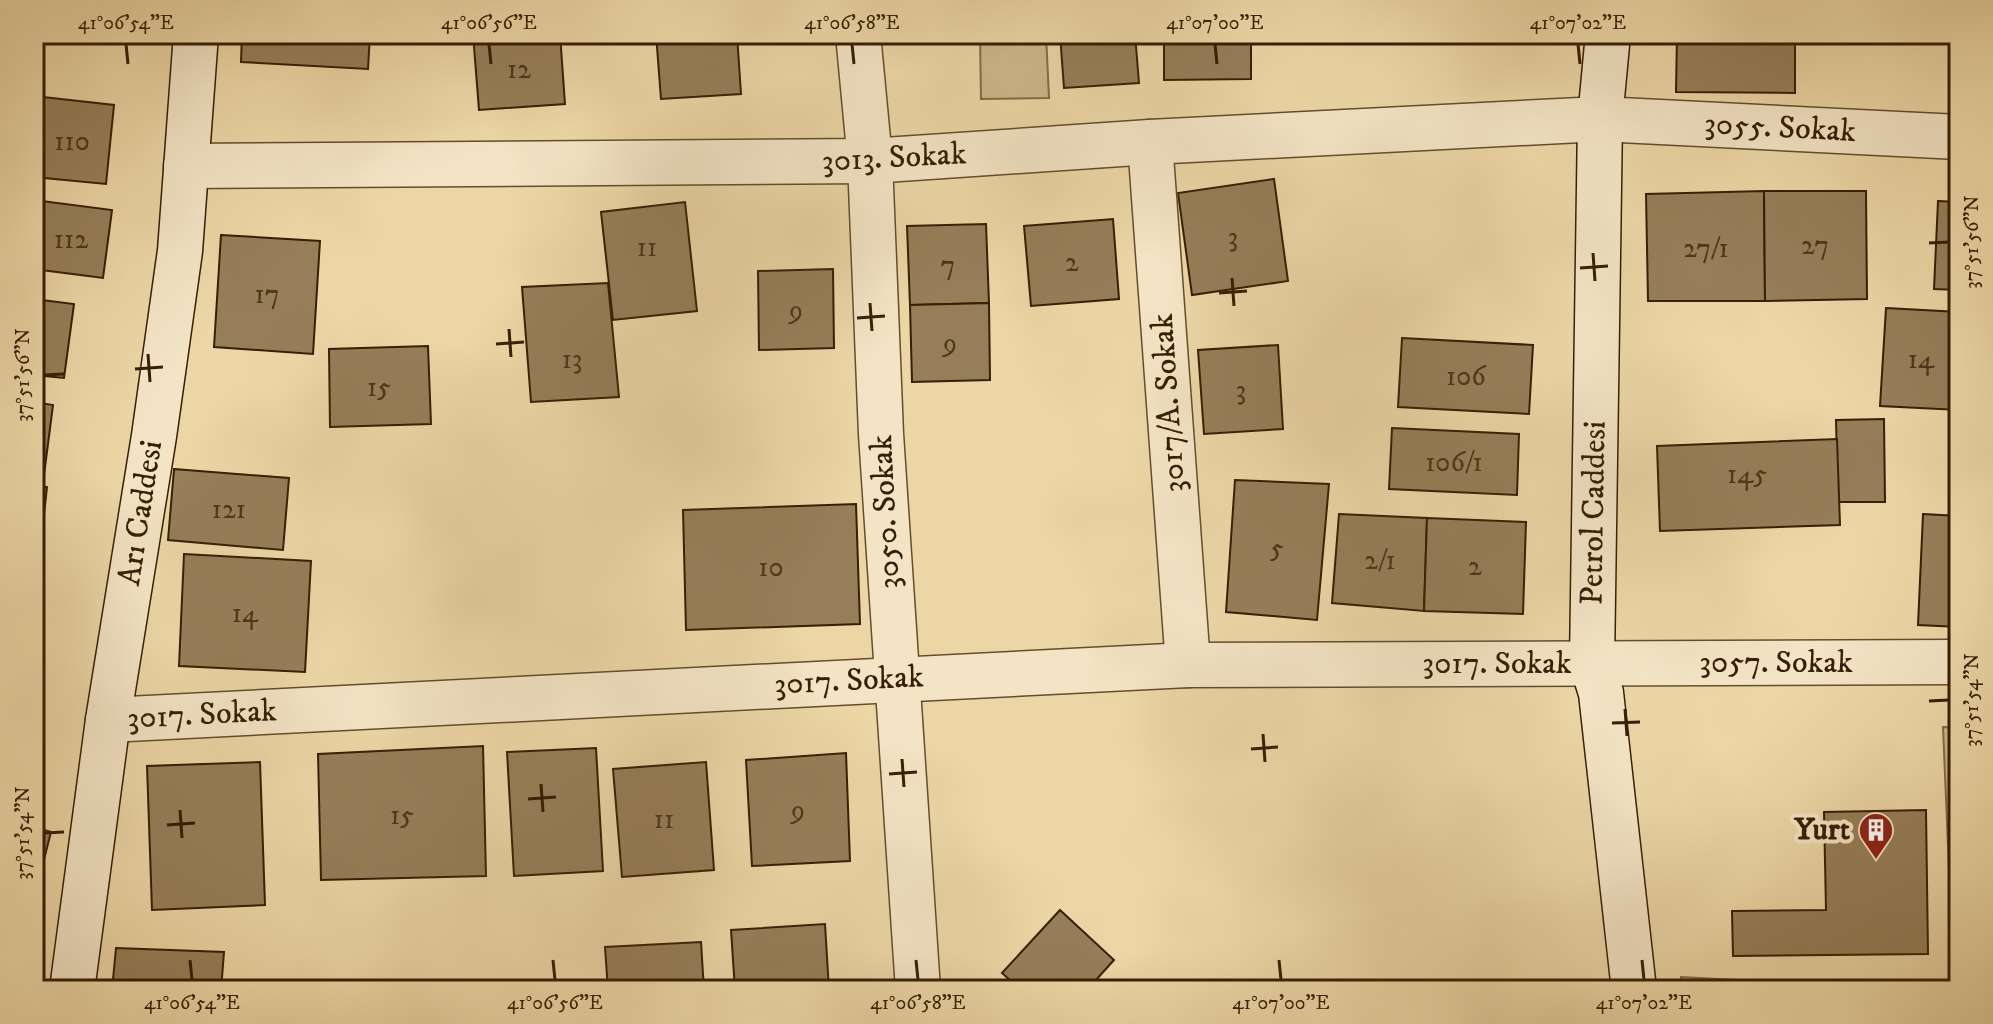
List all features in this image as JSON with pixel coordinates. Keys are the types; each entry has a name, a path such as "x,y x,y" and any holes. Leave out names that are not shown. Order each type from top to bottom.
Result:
{"street":[{"name":"Arı Caddesi","path":"72,990 108,720 180,251 196,34"},
{"name":"3050. Sokak","path":"858,34 870,161 895,678 918,990"},
{"name":"Petrol Caddesi","path":"1608,34 1600,119 1592,664 1601,693 1634,990"},
{"name":"3013. Sokak","path":"186,166 870,161 1150,142 1600,119"},
{"name":"3055. Sokak","path":"1600,119 1959,137"},
{"name":"3017/A. Sokak","path":"1150,142 1188,665"},
{"name":"3057. Sokak","path":"1592,664 1959,662"},
{"name":"3017. Sokak","path":"108,720 1188,665 1592,664"}],"shaded area":[{"path":"980,34 1046,34 1049,98 981,99"},
{"path":"1943,727 1959,728 1959,990 1954,990"},
{"path":"1681,977 1928,990 1681,990"}],"building":[{"path":"242,34 370,34 368,69 241,62"},
{"path":"473,34 560,34 565,104 479,110"},
{"path":"656,34 737,34 741,94 661,99"},
{"path":"1060,34 1135,34 1139,83 1064,88"},
{"path":"1164,34 1251,34 1251,79 1164,80"},
{"path":"1677,34 1795,34 1795,93 1676,92"},
{"path":"34,96 114,105 106,184 34,177"},
{"path":"1274,179 1288,281 1192,295 1178,193"},
{"path":"1764,191 1765,301 1648,301 1646,194"},
{"path":"1764,191 1866,191 1867,299 1765,301"},
{"path":"34,200 112,210 103,278 34,269"},
{"path":"1938,201 1959,202 1959,290 1934,289"},
{"path":"685,202 697,311 613,320 601,212"},
{"path":"1113,219 1119,299 1031,306 1024,226"},
{"path":"986,224 989,303 910,305 907,226"},
{"path":"221,235 320,241 313,354 214,347"},
{"path":"833,269 834,348 759,350 758,271"},
{"path":"608,283 619,397 531,402 522,287"},
{"path":"34,299 74,304 64,378 34,375"},
{"path":"989,303 990,380 912,382 910,305"},
{"path":"1886,308 1959,312 1959,410 1880,406"},
{"path":"1402,338 1533,345 1529,414 1398,407"},
{"path":"1278,345 1283,429 1204,434 1198,350"},
{"path":"428,346 431,424 330,427 329,349"},
{"path":"34,402 53,405 44,475 34,473"},
{"path":"1884,419 1885,502 1838,502 1836,420"},
{"path":"1392,428 1519,434 1517,495 1389,489"},
{"path":"1837,439 1840,525 1660,531 1657,446"},
{"path":"174,469 289,478 283,550 168,540"},
{"path":"1235,480 1329,484 1317,620 1226,612"},
{"path":"34,485 47,487 40,552 34,552"},
{"path":"856,504 860,624 686,630 683,510"},
{"path":"1339,514 1427,518 1424,611 1332,603"},
{"path":"1923,514 1959,516 1959,627 1918,625"},
{"path":"1427,518 1526,522 1523,614 1424,611"},
{"path":"184,554 311,561 305,672 179,666"},
{"path":"483,746 486,876 321,880 318,754"},
{"path":"596,748 603,871 514,876 507,752"},
{"path":"846,753 850,861 752,866 746,760"},
{"path":"260,762 265,905 152,910 147,766"},
{"path":"706,762 714,870 622,877 613,769"},
{"name":"Yurt","path":"1926,810 1928,954 1733,956 1732,911 1826,910 1824,812"},
{"path":"34,827 51,832 34,899"},
{"path":"1060,910 1114,960 1087,990 1021,990 1002,973"},
{"path":"825,924 829,990 735,990 731,930"},
{"path":"701,942 704,990 608,990 605,947"},
{"path":"116,948 224,952 221,990 112,990"},
{"path":"380,981 380,990 282,990 282,984"}],"place":[{"name":"Yurt","path":"1876,861"}]}
